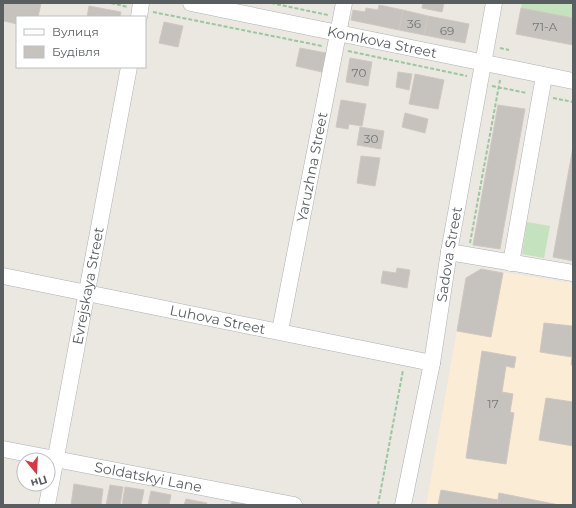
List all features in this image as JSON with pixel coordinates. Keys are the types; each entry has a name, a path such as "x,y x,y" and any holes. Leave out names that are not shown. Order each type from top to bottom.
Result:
{"street":[{"name":"Komkova Street","path":"191,3 336,41 482,63 573,81"},
{"name":"Yaruzhna Street","path":"280,331 344,3"},
{"name":"Sadova Street","path":"403,505 432,363 448,252 478,83 494,3"},
{"name":"Evrejskaya Street","path":"56,459 129,68"},
{"path":"511,263 544,76"},
{"path":"448,252 573,273"},
{"name":"Luhova Street","path":"3,276 432,363"},
{"name":"Soldatskyi Lane","path":"3,449 19,452"},
{"name":"Soldatskyi Lane","path":"56,459 224,498 294,505"},
{"name":"Evrejskaya Street","path":"47,505 50,492"}],"path":[{"path":"111,3 140,10 336,41 469,76 478,83"},
{"path":"468,256 502,67"},
{"path":"378,505 405,357"}],"shaded area":[{"path":"481,269 573,283 573,505 426,505 466,278"}],"green space":[{"path":"522,3 573,3 573,18 521,8"},
{"path":"527,222 550,226 544,258 522,254"}],"building":[{"path":"3,3 41,3 38,16 16,16 16,24 4,21"},
{"path":"423,3 444,3 442,12 422,8"},
{"path":"379,5 403,10 399,30 351,20 353,10 365,12 366,8 378,10"},
{"path":"89,6 121,12 120,16 87,16"},
{"path":"521,8 573,18 573,45 516,34"},
{"path":"403,10 428,16 424,35 399,30"},
{"path":"428,16 469,24 465,43 424,35"},
{"path":"164,22 183,26 178,47 159,43"},
{"path":"300,48 326,53 322,72 296,66"},
{"path":"350,58 372,62 368,86 346,82"},
{"path":"398,72 412,74 409,90 396,87"},
{"path":"415,74 444,80 438,109 409,104"},
{"path":"341,100 366,104 362,126 349,124 348,129 336,127"},
{"path":"498,105 525,109 500,249 473,245"},
{"path":"405,113 428,119 425,133 402,127"},
{"path":"360,127 384,131 381,149 357,145"},
{"path":"573,147 573,261 553,257"},
{"path":"361,156 380,158 375,186 357,183"},
{"path":"397,268 410,270 407,288 381,283 383,271 396,273"},
{"path":"481,269 503,273 491,337 457,331 466,278"},
{"path":"544,323 572,326 573,365 571,365 572,357 540,352"},
{"path":"482,351 516,357 514,368 506,366 502,392 513,394 510,412 514,413 506,464 466,458"},
{"path":"546,398 573,402 573,446 539,440"},
{"path":"74,484 103,489 101,505 71,505"},
{"path":"110,485 123,487 120,505 106,505"},
{"path":"125,487 144,490 141,505 122,505"},
{"path":"441,490 498,500 497,505 438,505"},
{"path":"151,491 171,495 169,505 148,505"},
{"path":"499,493 559,505 497,505"},
{"path":"186,499 207,503 206,505 184,505"},
{"path":"232,502 243,504 243,505 231,505"}]}
